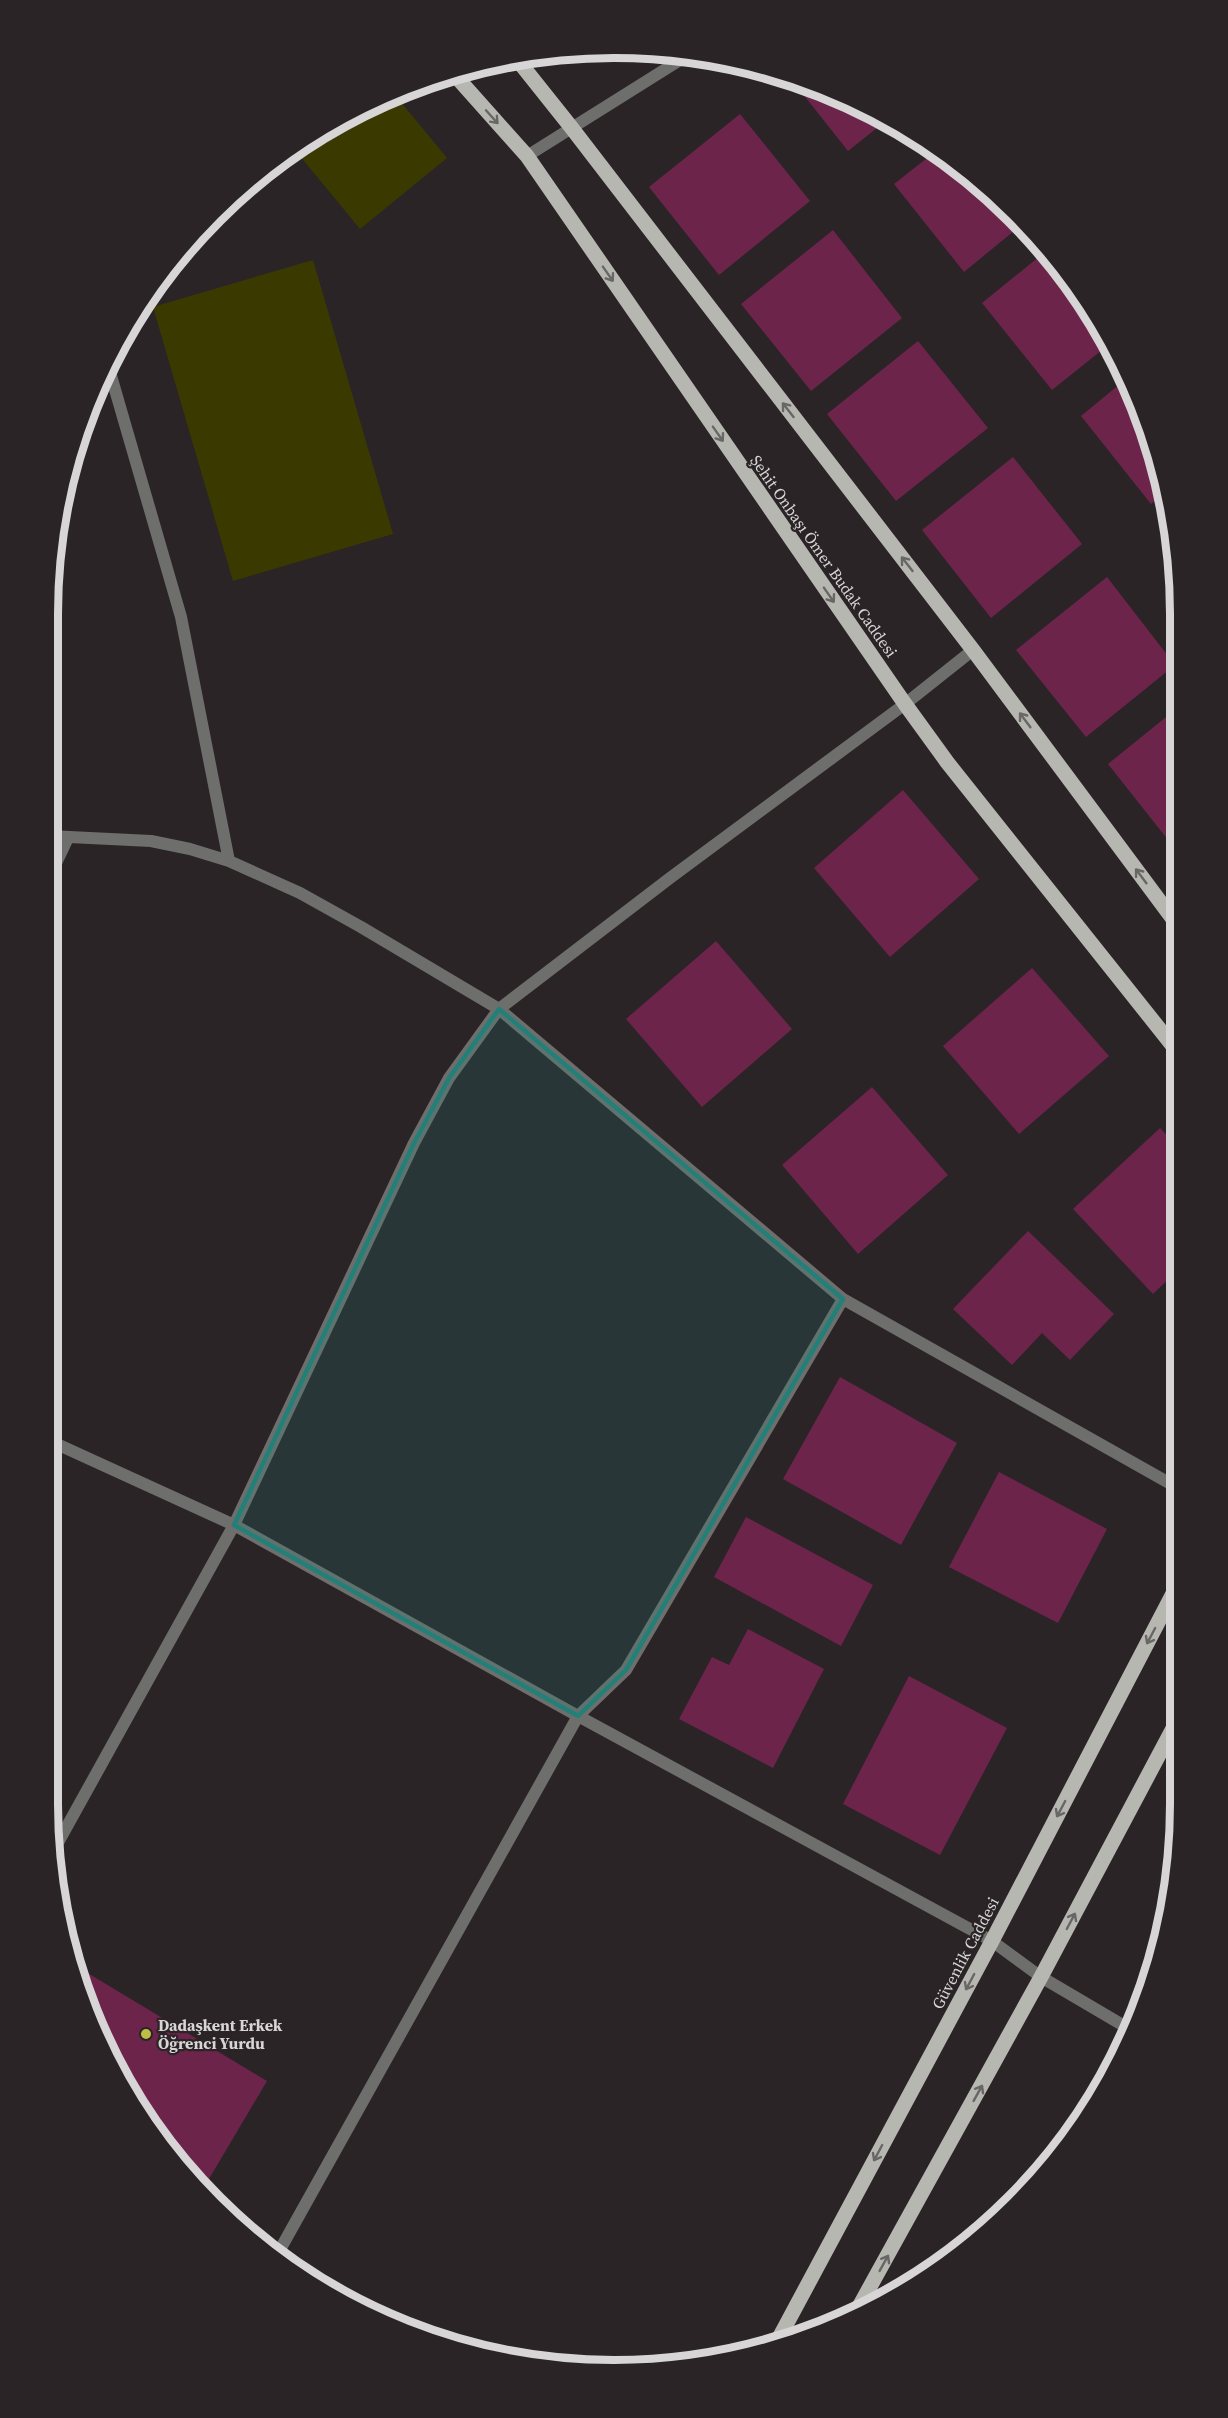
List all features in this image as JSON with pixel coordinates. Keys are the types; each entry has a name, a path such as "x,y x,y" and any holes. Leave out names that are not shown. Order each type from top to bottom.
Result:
{"main road":[{"path":"523,66 973,650 1170,915"},
{"name":"Şehit Onbaşı Ömer Budak Caddesi","path":"459,80 526,156 947,762 1170,1042"},
{"name":"Güvenlik Caddesi","path":"781,2334 992,1941 1170,1599"},
{"path":"862,2301 1041,1977 1170,1734"}],"street":[{"path":"526,156 676,62"},
{"path":"112,378 181,617 229,861"},
{"path":"60,1839 234,1525 414,1143 449,1078 499,1009 670,878 905,704 973,650"},
{"path":"58,837 151,841 190,849 229,861 300,893 499,1009 843,1299 1170,1483"},
{"path":"58,859 68,838"},
{"path":"281,2248 578,1716 626,1670 843,1299"},
{"path":"58,1445 234,1525 578,1716 992,1941 1041,1977 1123,2025"}],"highlighted area":[{"path":"499,1009 843,1299 626,1670 578,1716 234,1525 414,1143 449,1078"}],"shaded area":[{"path":"400,101 447,158 360,229 300,156 336,133"},
{"path":"313,260 393,534 233,581 153,307"}],"building":[{"path":"800,91 879,126 848,151"},
{"path":"740,114 810,201 719,275 649,187"},
{"path":"929,156 980,196 1015,230 964,272 894,184"},
{"path":"833,230 902,318 811,391 741,304"},
{"path":"1039,257 1076,305 1102,350 1052,390 982,303"},
{"path":"918,341 988,428 896,501 827,414"},
{"path":"1119,384 1140,435 1157,499 1151,504 1081,416"},
{"path":"1013,457 1082,544 991,618 922,530"},
{"path":"1107,577 1170,659 1170,669 1086,737 1016,650"},
{"path":"1170,714 1170,842 1108,764"},
{"path":"903,790 979,879 890,957 814,868"},
{"path":"716,941 792,1029 702,1107 626,1019"},
{"path":"1032,968 1109,1056 1019,1134 943,1046"},
{"path":"872,1087 948,1175 858,1254 782,1165"},
{"path":"1160,1128 1170,1139 1170,1278 1153,1294 1073,1209"},
{"path":"1028,1231 1114,1314 1070,1360 1042,1333 1012,1365 953,1309"},
{"path":"840,1377 957,1443 901,1545 783,1479"},
{"path":"999,1472 1107,1529 1058,1623 949,1567"},
{"path":"746,1517 873,1585 841,1646 714,1577"},
{"path":"748,1629 824,1669 773,1768 679,1719 712,1657 729,1665"},
{"path":"909,1676 1007,1728 940,1855 843,1804"},
{"name":"Dadaşkent Erkek Öğrenci Yurdu","path":"84,1971 267,2081 207,2182 173,2142 133,2082 101,2017"}],"place":[{"name":"Dadaşkent Erkek Öğrenci Yurdu","path":"146,2034"}]}
